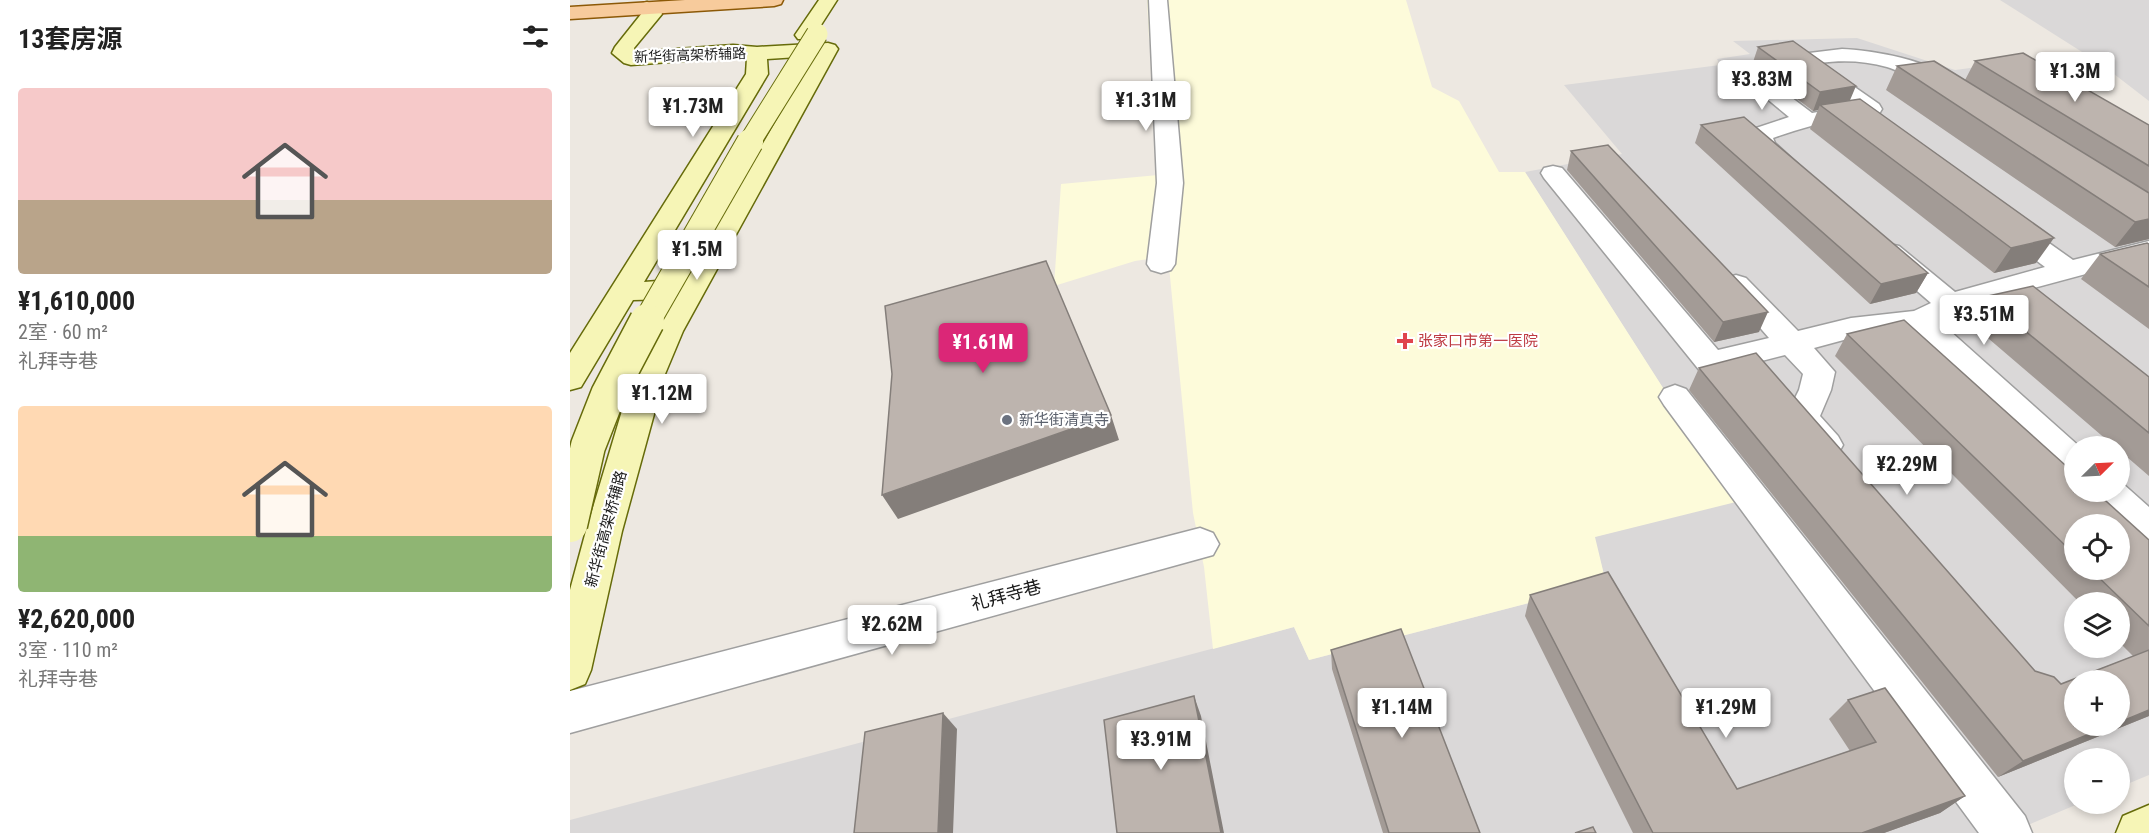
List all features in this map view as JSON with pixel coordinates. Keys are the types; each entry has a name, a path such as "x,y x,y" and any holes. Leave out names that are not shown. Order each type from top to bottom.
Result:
{"main road":[{"path":"570,2 591,0"},
{"path":"570,13 774,0"}],"street":[{"path":"570,525 588,446 608,395 633,345 811,34 828,0"},
{"path":"570,443 589,399 616,350 736,143 811,34 839,0"},
{"path":"1158,0 1170,183 1161,264"},
{"name":"新华街高架桥辅路","path":"570,670 604,531 649,374 668,331 828,50 758,53 733,51 632,59 622,53 652,14 652,11 647,8"},
{"name":"新华街高架桥辅路","path":"570,379 757,74 758,53"},
{"path":"1802,178 1767,148 1761,141 1761,134 1807,120 1871,109 1806,62 1808,58 1829,54 1853,54 1920,72 1951,84"},
{"path":"1743,70 1807,120"},
{"path":"1854,113 1882,133"},
{"path":"1553,173 1710,363 1851,328 1919,320 1975,294 2068,270 2142,258"},
{"path":"1993,215 2068,270"},
{"path":"1872,238 1952,305"},
{"path":"1721,268 1819,372 1815,390 1802,418 1849,471"},
{"path":"2009,286 2037,308"},
{"path":"624,293 693,288"},
{"path":"1919,320 2064,453"},
{"path":"1676,397 2008,833"},
{"path":"2119,502 2149,530"},
{"name":"礼拜寺巷","path":"570,712 1200,544"},
{"path":"2140,833 2149,829"}],"shaded area":[{"name":"张家口市第一医院","path":"1147,0 1406,0 1432,87 1459,101 1499,172 1525,172 1736,502 1595,537 1606,583 1309,660 1294,627 1213,649 1204,567 1193,513 1168,256 1135,261 1054,286 1061,184 1169,174 1160,40 1149,40"},
{"path":"2000,0 2149,0 2149,101 2101,64"},
{"path":"1857,38 1955,70 2016,62 2149,141 2149,775 2130,783 2130,748 2064,748 2064,810 2009,833 570,833 570,820 1294,627 1309,660 1606,583 1594,537 1735,501 1525,172 1622,154 1564,85 1720,65 1717,59 1750,54 1733,41"}],"building":[{"path":"1793,41 1856,86 1820,92 1758,47"},
{"path":"2023,53 2149,125 2149,166 1975,61"},
{"path":"1934,61 2149,193 2149,219 2135,222 1897,66"},
{"path":"1860,99 2054,238 2011,248 1820,105"},
{"path":"1744,117 1928,273 1881,284 1701,125"},
{"path":"1608,145 1768,312 1723,322 1571,151"},
{"path":"2149,244 2149,287 2100,254"},
{"name":"新华街清真寺","path":"1046,261 1111,415 882,495 892,374 885,306"},
{"path":"2033,286 2149,377 2149,433 1984,297"},
{"path":"1904,320 2064,464 2064,502 2107,502 2120,514 2064,514 2064,544 1847,334"},
{"path":"1756,353 2035,671 2054,677 2061,684 2064,683 2064,736 2084,736 2023,761 1699,368"},
{"path":"2130,523 2149,540 2149,626 2130,608 2130,592 2114,592 2101,580 2130,580"},
{"path":"1608,572 1737,789 1876,742 1848,700 1885,688 1965,796 1862,833 1653,833 1530,595"},
{"path":"1401,629 1480,833 1389,833 1331,650"},
{"path":"2149,650 2149,710 2130,718 2130,670 2097,670"},
{"path":"1194,696 1221,833 1117,833 1104,720"},
{"path":"943,713 938,833 854,833 865,732"},
{"path":"1593,827 1596,833 1575,833"}],"place":[{"name":"张家口市第一医院","path":"1405,341"},
{"name":"新华街清真寺","path":"1007,420"}]}
